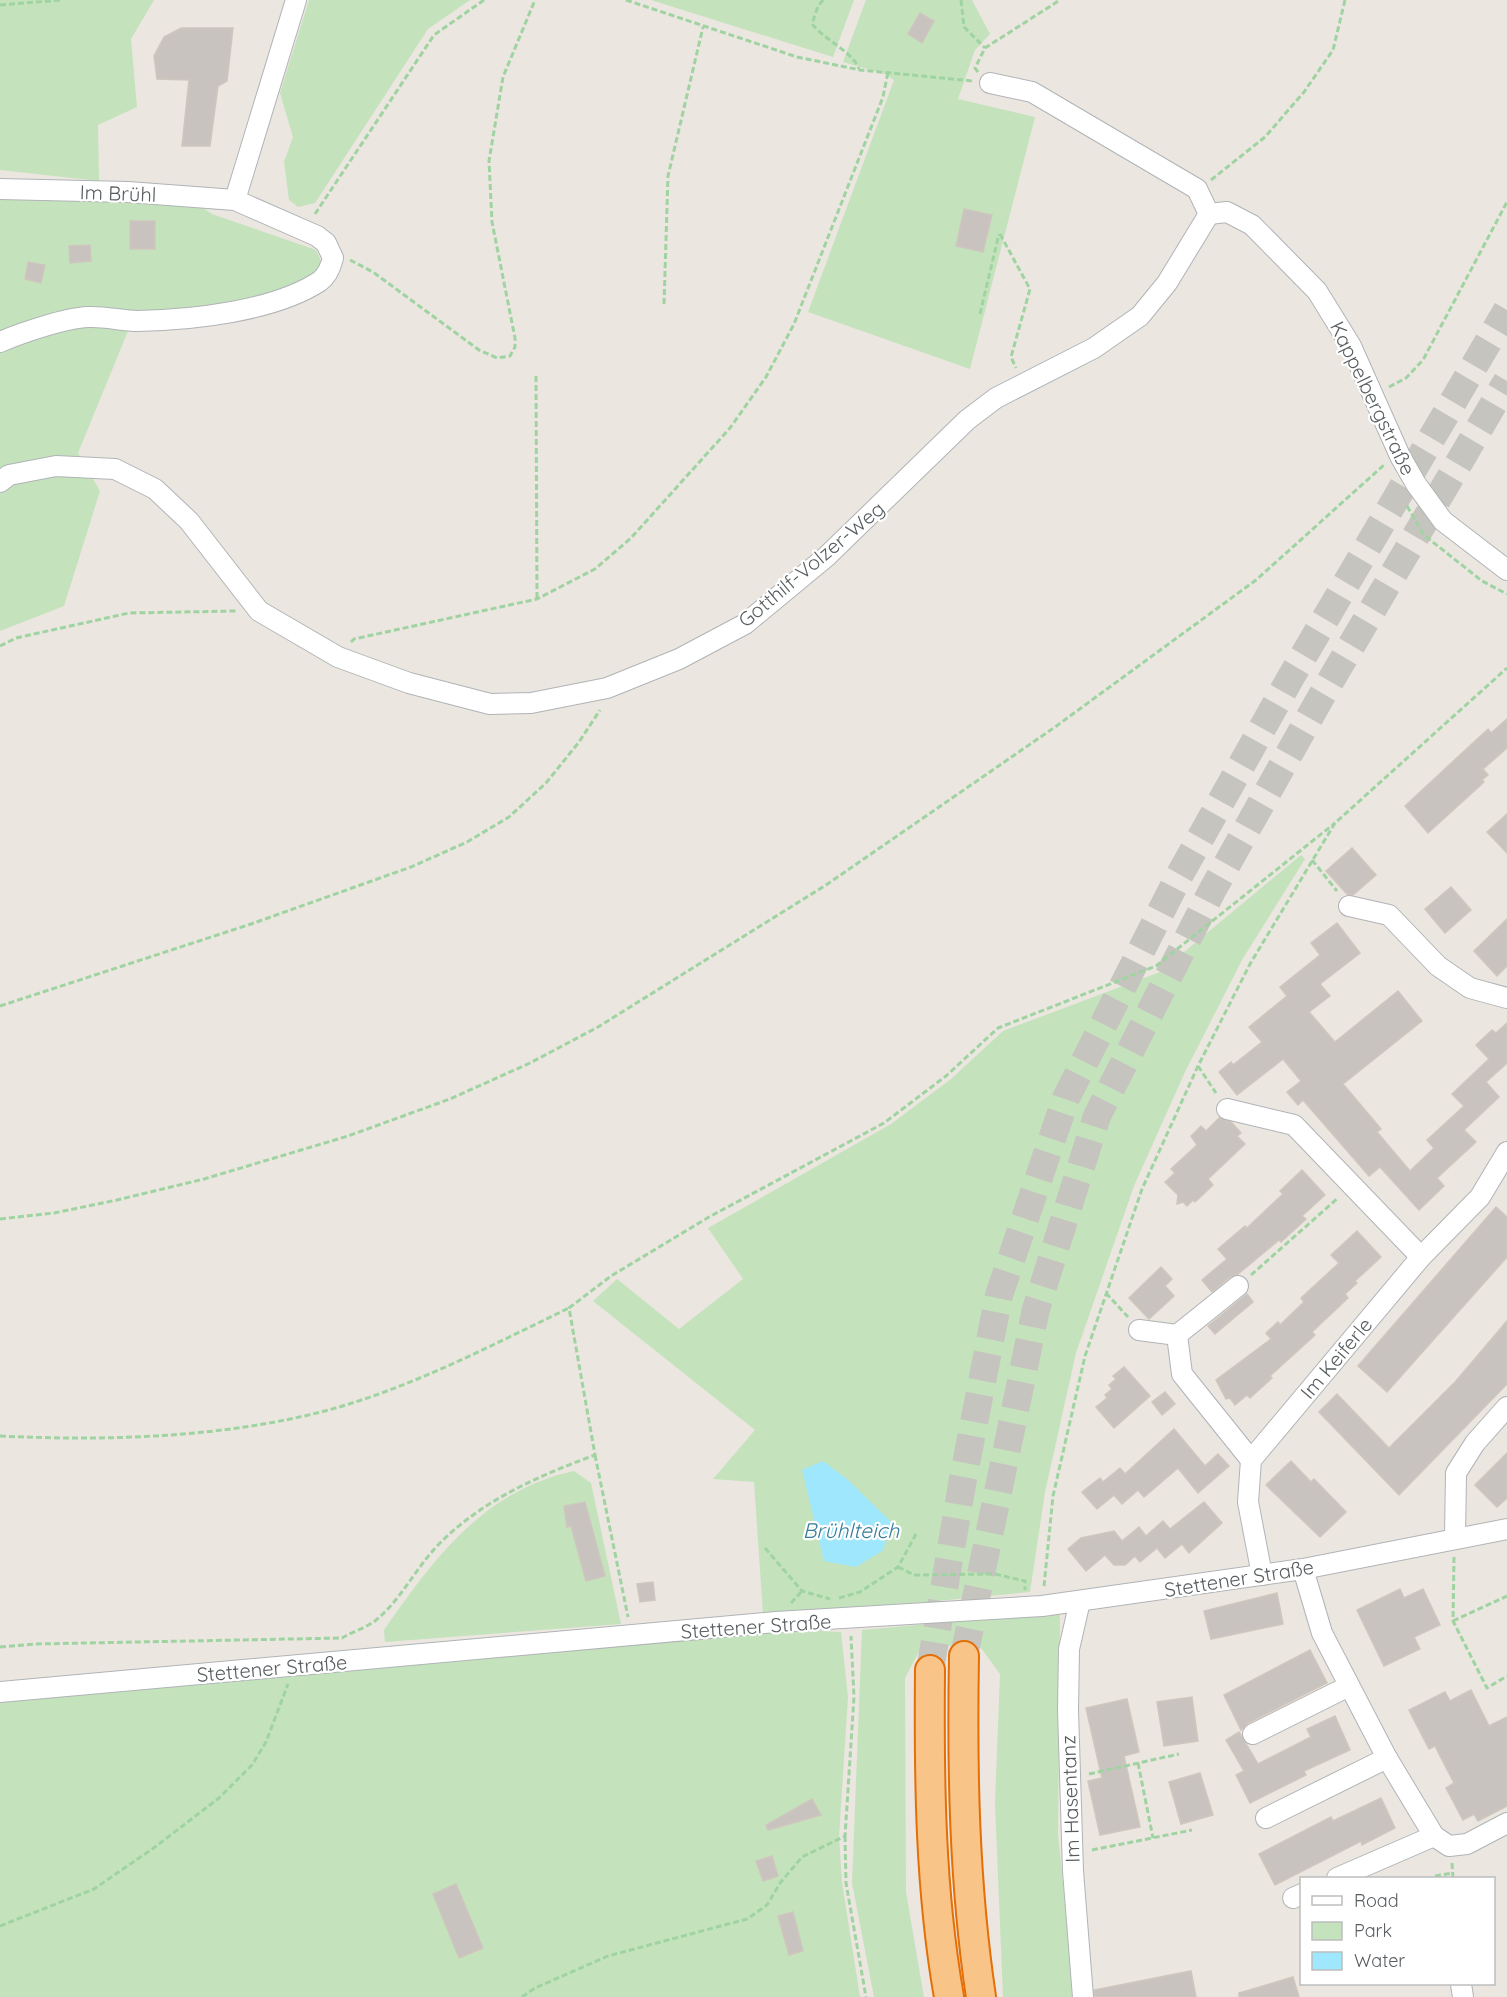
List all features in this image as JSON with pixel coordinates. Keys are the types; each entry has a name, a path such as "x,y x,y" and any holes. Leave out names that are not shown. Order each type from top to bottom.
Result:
{"highway":[{"path":"964,1656 963,1801 969,1904 981,1997"},
{"path":"930,1670 930,1798 936,1897 949,1997"}],"street":[{"path":"0,342 16,335 87,317 138,321 209,314 280,300 322,280 333,258 330,250 317,236 235,200 296,0"},
{"path":"990,83 1032,92 1197,189 1209,214"},
{"name":"Im Brühl","path":"0,189 93,193 128,192 235,200"},
{"name":"Kappelbergstraße","path":"1209,214 1227,212 1252,225 1317,291 1351,346 1400,456 1443,521 1507,570"},
{"name":"Gotthilf-Volzer-Weg","path":"0,482 9,475 56,466 115,469 155,489 189,521 259,611 338,657 409,683 490,704 531,703 607,688 679,659 745,624 826,557 967,420 996,398 1023,382 1094,348 1140,316 1167,283 1209,214"},
{"path":"1349,906 1389,915 1438,966 1470,988 1507,998"},
{"path":"1227,1109 1294,1125 1421,1257"},
{"name":"Im Keiferle","path":"1251,1460 1421,1257 1480,1197 1507,1152"},
{"path":"1139,1330 1177,1335 1238,1286"},
{"path":"1177,1335 1182,1374 1251,1460 1248,1502 1262,1575"},
{"path":"1455,1537 1456,1473 1474,1443 1507,1407"},
{"name":"Stettener Straße","path":"0,1692 632,1637 776,1622 1024,1607 1080,1601 1303,1569 1455,1537 1507,1529"},
{"path":"1303,1569 1322,1633 1387,1758 1434,1836 1449,1846 1467,1845 1507,1823"},
{"name":"Im Hasentanz","path":"1080,1601 1069,1649 1072,1854 1083,1997"},
{"path":"1253,1734 1349,1686"},
{"path":"1266,1818 1387,1758"},
{"path":"1339,1877 1434,1836"}],"path":[{"path":"0,6 62,0"},
{"path":"314,215 434,35 484,0"},
{"path":"330,250 373,272 479,350 497,358 510,357 515,347 515,338 492,222 489,161 503,77 535,0"},
{"path":"626,0 797,57 860,70 990,83"},
{"path":"823,0 818,6 812,24 823,37 856,59 860,70"},
{"path":"961,0 964,27 984,48 1060,0"},
{"path":"1197,189 1223,173 1265,137 1304,92 1334,50 1345,0"},
{"path":"664,304 668,176 703,27"},
{"path":"338,657 354,639 537,599 595,569 631,538 730,428 766,377 794,324 812,280 883,98 888,72"},
{"path":"1374,394 1406,378 1423,360 1507,202"},
{"path":"980,314 1000,234 1030,289 1011,357 1023,382"},
{"path":"536,376 537,599"},
{"path":"0,1219 54,1213 117,1200 204,1179 348,1136 480,1085 530,1063 598,1027 826,885 1083,708 1256,580 1382,466"},
{"path":"0,646 16,638 129,613 259,611"},
{"path":"0,1006 379,879 466,842 509,817 546,783 579,742 599,712 607,688"},
{"path":"0,1436 118,1437 196,1433 318,1413 419,1377 569,1308 611,1276 709,1217 884,1123 946,1076 998,1028 1156,966 1335,823"},
{"path":"1312,860 1332,886"},
{"path":"1198,1066 1227,1109"},
{"path":"1238,1286 1353,1186"},
{"path":"1106,1293 1139,1330"},
{"path":"569,1308 595,1455 632,1637"},
{"path":"0,1647 35,1644 342,1638 374,1621 399,1597 439,1544 489,1502 548,1473 595,1455"},
{"path":"765,1548 802,1591 832,1600 860,1592 898,1567 916,1534"},
{"path":"1455,1537 1453,1621 1487,1688 1507,1676"},
{"path":"898,1567 914,1575 995,1574 1025,1581 1024,1607"},
{"path":"1453,1621 1507,1596"},
{"path":"850,1619 854,1697 845,1836 846,1883 866,1997"},
{"path":"0,1926 94,1888 155,1847 219,1798 252,1765 266,1742 289,1681 290,1667"},
{"path":"1070,1778 1179,1754"},
{"path":"1137,1763 1153,1838"},
{"path":"1072,1854 1192,1830"},
{"path":"522,1997 535,1988 608,1956 747,1919 766,1905 780,1883 802,1857 845,1836"},
{"path":"1436,1876 1453,1873"}],"green space":[{"path":"0,0 154,0 131,39 137,107 98,125 99,181 0,170"},
{"path":"309,0 470,0 428,29 315,203 298,207 289,200 284,162 293,137 280,93"},
{"path":"651,0 854,0 833,57"},
{"path":"866,0 972,0 990,34 975,50 958,99 1035,117 970,369 808,312 894,80 885,74 843,62"},
{"path":"0,192 193,201 212,214 316,250 322,263 318,275 274,293 209,306 135,314 78,453 100,491 64,606 0,631"},
{"path":"1301,855 1305,859 1242,960 1185,1072 1134,1186 1076,1353 1045,1492 1030,1592 854,1609 763,1614 754,1482 713,1479 755,1430 593,1301 617,1279 679,1329 743,1279 708,1228 891,1124 951,1079 1003,1031 1160,972"},
{"path":"574,1471 591,1483 621,1624 385,1642 384,1630 442,1553 464,1531 487,1511 513,1494 542,1480"},
{"path":"1060,1612 1058,1834 1075,1997 1003,1997 995,1804 1000,1674 981,1648 923,1644 905,1678 906,1892 924,1997 874,1997 852,1883 862,1630"},
{"path":"773,1629 841,1632 848,1697 839,1837 842,1882 860,1997 0,1997 0,1696"}],"water":[{"name":"Brühlteich","path":"823,1461 848,1480 893,1524 882,1551 856,1567 824,1561 802,1470"}],"building":[{"path":"920,13 934,21 922,43 908,34"},
{"path":"181,28 233,28 227,81 218,86 210,146 182,146 189,80 157,79 154,56 164,37"},
{"path":"964,209 992,215 983,252 956,246"},
{"path":"130,221 155,221 155,249 130,249"},
{"path":"90,245 91,261 70,263 69,246"},
{"path":"28,262 45,265 41,283 25,279"},
{"path":"1507,719 1507,748 1483,769 1488,775 1482,780 1484,782 1428,833 1405,806 1488,729 1491,733"},
{"path":"1507,814 1507,853 1487,832"},
{"path":"1352,848 1376,875 1353,895 1347,894 1326,871"},
{"path":"1451,887 1471,910 1445,933 1425,909"},
{"path":"1507,919 1507,966 1497,976 1474,951"},
{"path":"1337,923 1360,953 1320,984 1330,996 1309,1012 1335,1042 1398,991 1422,1021 1343,1084 1381,1129 1377,1132 1410,1171 1434,1148 1427,1140 1464,1106 1452,1094 1489,1059 1476,1045 1492,1030 1496,1033 1507,1023 1507,1063 1486,1082 1499,1097 1464,1130 1476,1142 1437,1178 1444,1186 1419,1210 1380,1167 1369,1176 1303,1100 1298,1105 1287,1092 1301,1081 1283,1059 1237,1095 1219,1072 1231,1062 1233,1065 1262,1042 1249,1027 1287,996 1280,987 1320,955 1311,943"},
{"path":"1219,1118 1231,1122 1241,1133 1237,1136 1245,1144 1208,1179 1213,1185 1195,1202 1193,1200 1187,1206 1183,1202 1177,1204 1178,1195 1165,1182 1175,1173 1171,1169 1197,1145 1191,1136 1201,1126 1206,1131"},
{"path":"1302,1170 1325,1195 1302,1216 1306,1219 1281,1242 1279,1240 1212,1292 1202,1280 1227,1259 1218,1249 1245,1226 1247,1228 1283,1194 1280,1191"},
{"path":"1496,1207 1507,1217 1507,1257 1387,1392 1358,1366"},
{"path":"1357,1231 1381,1257 1355,1281 1357,1283 1345,1294 1348,1298 1312,1332 1315,1335 1270,1376 1272,1378 1250,1398 1247,1395 1235,1405 1230,1398 1226,1399 1216,1380 1271,1339 1266,1333 1278,1322 1280,1325 1304,1302 1301,1298 1339,1263 1331,1255"},
{"path":"1161,1267 1172,1279 1165,1286 1174,1296 1149,1319 1129,1298"},
{"path":"1247,1294 1253,1302 1215,1334 1208,1326"},
{"path":"1507,1321 1507,1384 1399,1495 1319,1412 1337,1394 1389,1448 1456,1381"},
{"path":"1124,1367 1150,1396 1114,1428 1096,1407 1107,1398 1105,1395 1112,1389 1109,1385 1116,1379 1113,1376"},
{"path":"1165,1392 1175,1404 1162,1415 1152,1402"},
{"path":"1174,1429 1205,1466 1218,1454 1229,1466 1198,1493 1178,1468 1144,1497 1138,1490 1122,1504 1114,1495 1097,1509 1082,1492 1100,1478 1103,1482 1120,1468 1125,1474"},
{"path":"1507,1453 1507,1498 1497,1507 1475,1485"},
{"path":"1291,1461 1311,1482 1314,1479 1346,1512 1320,1537 1266,1485"},
{"path":"585,1502 605,1576 586,1581 571,1526 567,1527 564,1506"},
{"path":"1204,1502 1222,1523 1189,1553 1182,1544 1165,1558 1157,1548 1140,1562 1135,1556 1125,1565 1114,1565 1105,1555 1086,1571 1068,1549 1081,1538 1114,1531 1122,1541 1139,1527 1146,1536 1163,1521 1170,1529"},
{"path":"653,1582 655,1600 640,1602 637,1584"},
{"path":"1400,1589 1404,1598 1423,1589 1440,1625 1414,1637 1420,1649 1384,1666 1357,1610"},
{"path":"1277,1593 1283,1624 1211,1639 1204,1611"},
{"path":"1310,1650 1327,1683 1248,1723 1241,1730 1224,1695"},
{"path":"1471,1690 1489,1726 1507,1717 1507,1806 1478,1821 1474,1814 1463,1820 1446,1788 1454,1783 1435,1746 1429,1749 1409,1710 1445,1692 1450,1701"},
{"path":"1192,1697 1198,1741 1164,1746 1157,1702"},
{"path":"1127,1699 1139,1752 1124,1756 1140,1827 1100,1835 1088,1781 1102,1778 1086,1708"},
{"path":"1335,1716 1350,1750 1304,1771 1306,1775 1250,1803 1236,1775 1244,1771 1226,1740 1239,1732 1258,1764 1311,1737 1307,1729"},
{"path":"1200,1773 1213,1815 1181,1824 1169,1782"},
{"path":"1381,1798 1395,1828 1362,1845 1361,1841 1275,1885 1259,1854 1331,1817 1333,1821"},
{"path":"812,1799 821,1815 768,1830 766,1825"},
{"path":"772,1856 778,1876 763,1881 756,1861"},
{"path":"456,1884 483,1948 459,1958 433,1894"},
{"path":"793,1912 803,1951 789,1955 778,1916"},
{"path":"1191,1971 1196,1997 1095,1997 1094,1990"},
{"path":"1293,1977 1299,1997 1239,1997 1239,1993"}],"tunnel":[{"path":"930,1670 963,1479 999,1295 1066,1098 1179,876 1291,677 1507,310"},
{"path":"964,1656 1036,1309 1097,1116 1213,889 1321,697 1507,381"}]}
